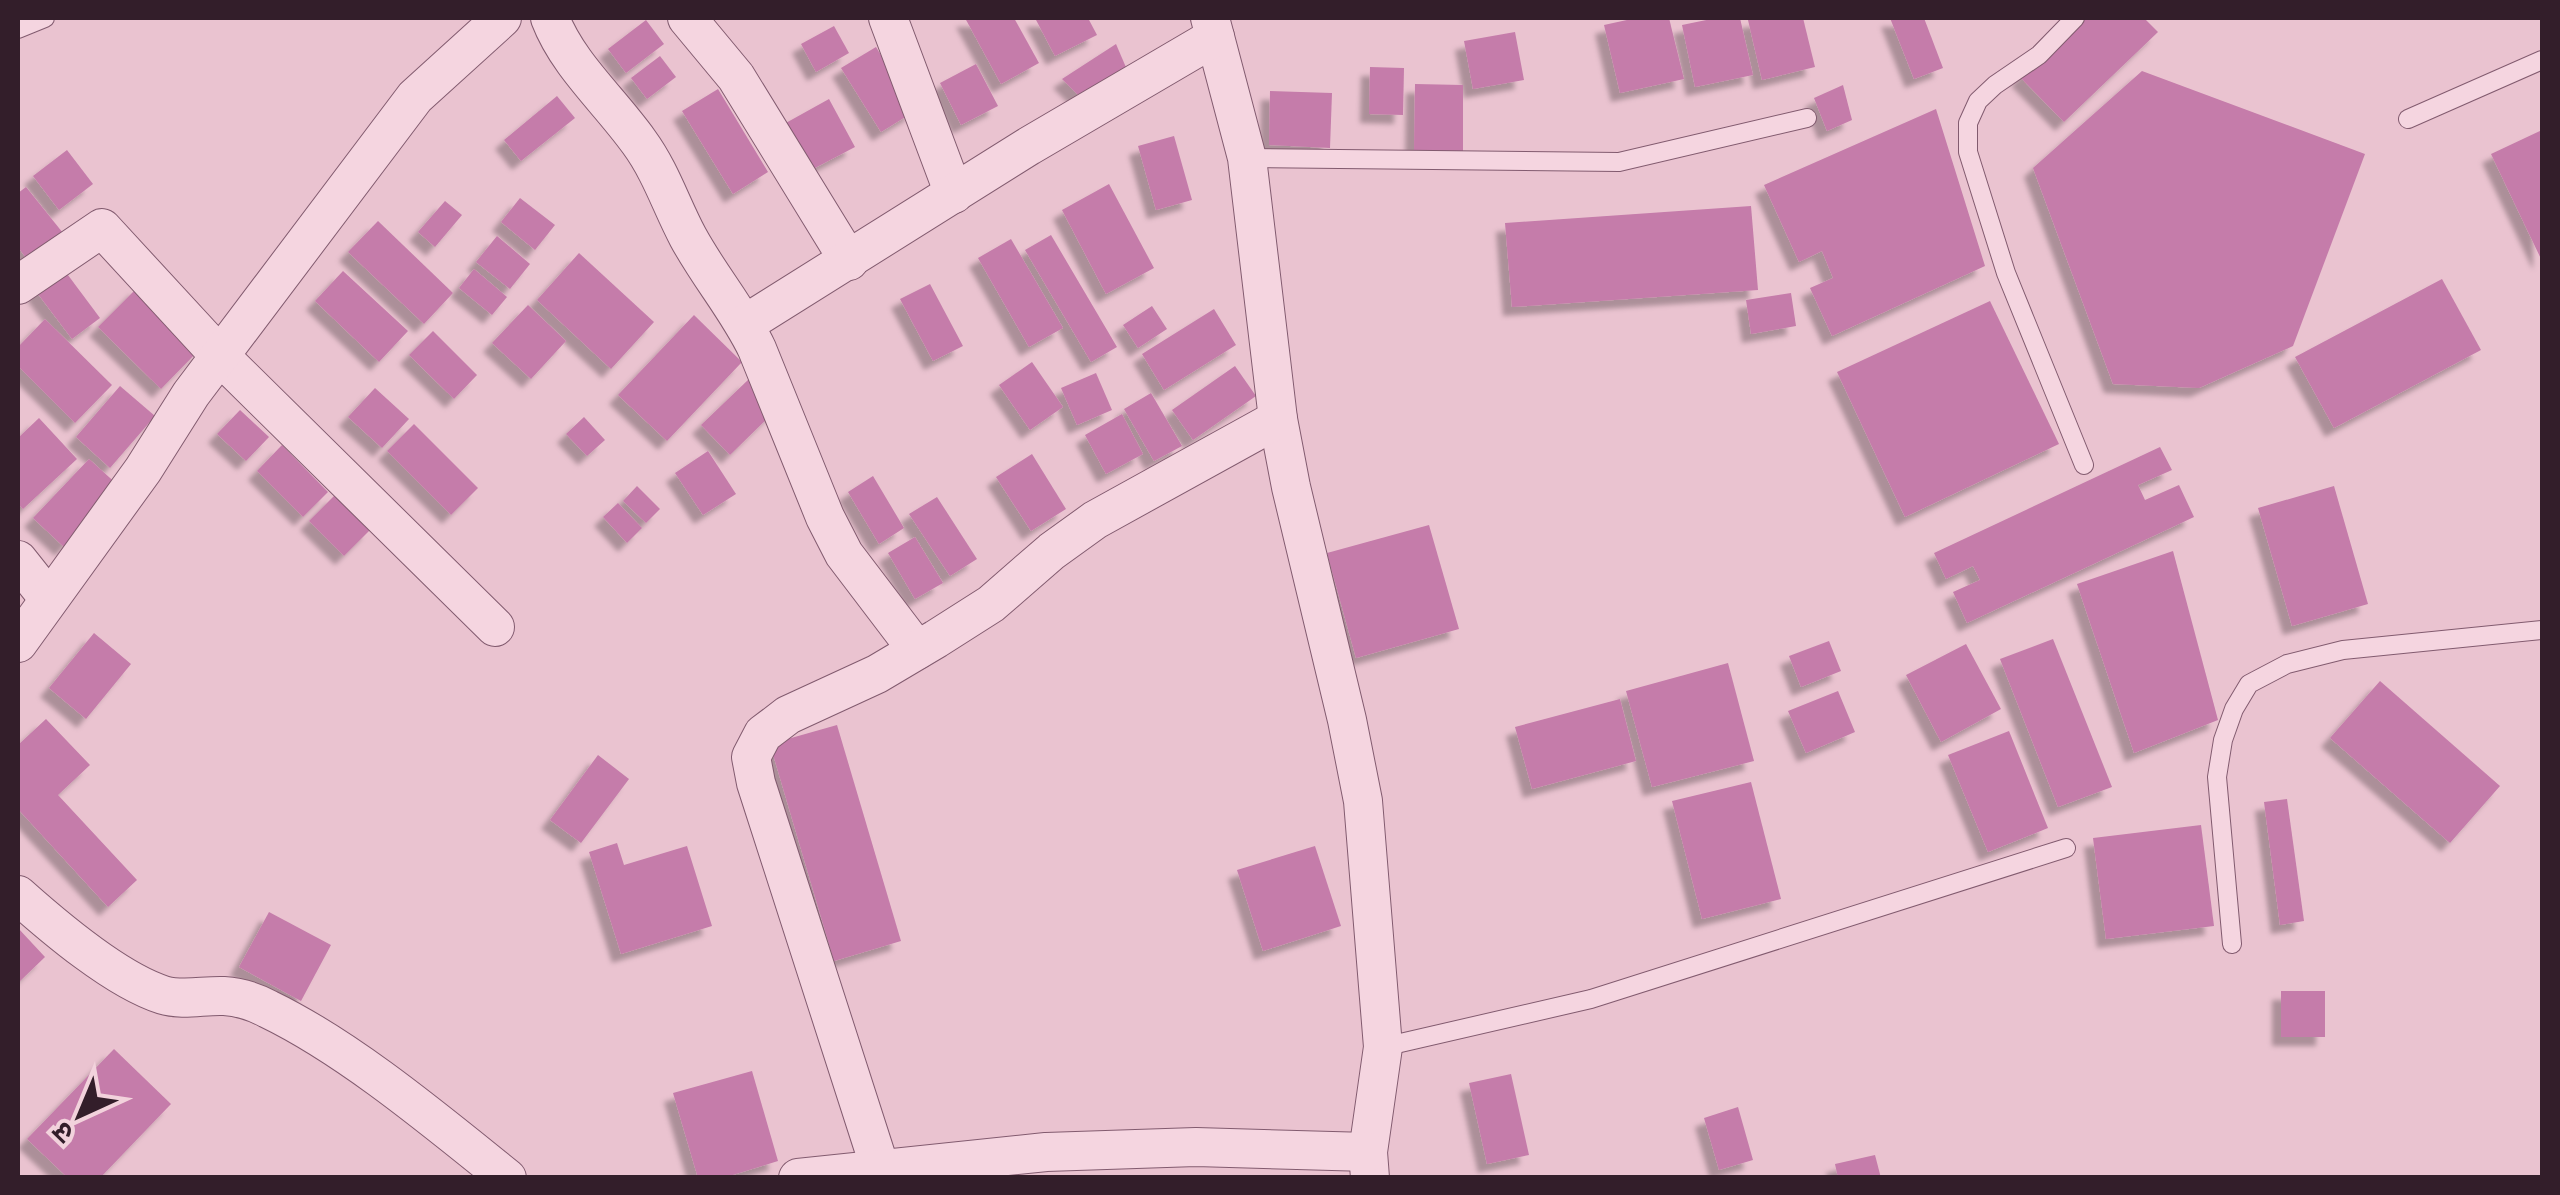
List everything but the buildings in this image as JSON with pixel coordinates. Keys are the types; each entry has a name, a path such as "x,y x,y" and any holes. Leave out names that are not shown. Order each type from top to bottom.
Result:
{"street":[{"path":"18,643 220,356 416,98 502,18"},
{"path":"550,18 561,45 660,173 688,238 745,324 838,542 917,650"},
{"path":"687,18 736,77 849,261"},
{"path":"888,18 954,194"},
{"path":"745,324 1213,27 1248,158 1278,419 1363,801 1383,1047 1369,1165 1196,1147 1064,1152 798,1178"},
{"path":"18,285 102,228 220,356 494,627"},
{"path":"880,1168 756,784 752,757 763,734 788,715 878,674 992,604 1052,551 1095,520 1278,419"},
{"path":"18,560 49,598"},
{"path":"18,896 75,943 150,989 179,998 245,999 306,1030 507,1178"}],"lane":[{"path":"18,29 45,18"},
{"path":"2076,18 2039,55 1978,101 1968,123 1968,152 2006,274 2084,465"},
{"path":"2408,120 2542,60"},
{"path":"1248,158 1619,162 1807,118"},
{"path":"2232,944 2217,777 2223,740 2234,709 2249,684 2286,664 2343,650 2542,630"},
{"path":"1383,1047 1591,999 2066,848"}]}
